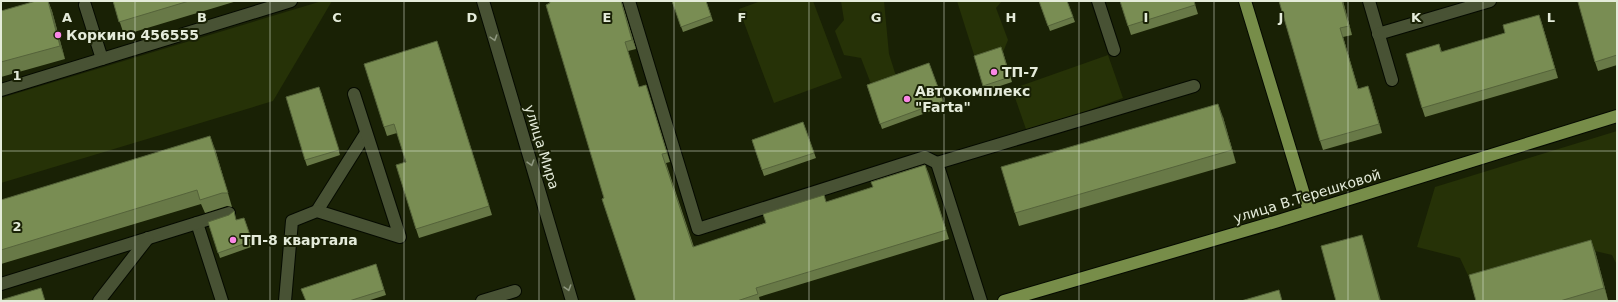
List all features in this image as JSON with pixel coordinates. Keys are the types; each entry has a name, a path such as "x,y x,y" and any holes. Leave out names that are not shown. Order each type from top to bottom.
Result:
{"main road":[{"path":"1245,1 1309,211"},
{"name":"улица В.Терешковой","path":"1004,301 1309,211 1617,116"}],"street":[{"path":"1,90 291,1"},
{"name":"улица Мира","path":"483,1 572,301"},
{"path":"629,1 698,229 925,157 937,163 1194,86"},
{"path":"1098,1 1114,50"},
{"path":"1369,1 1392,80"},
{"path":"1378,34 1490,1"},
{"path":"85,5 102,59"},
{"path":"317,211 400,237 354,94"},
{"path":"285,301 292,221 317,211 366,133"},
{"path":"937,163 981,301"},
{"path":"1,284 229,212"},
{"path":"197,223 222,301"},
{"path":"99,301 148,238"},
{"path":"482,301 515,291"}],"green space":[{"path":"322,1 332,1 273,101 1,183 1,98"},
{"path":"761,1 813,1 842,78 774,103 739,9"},
{"path":"841,1 884,1 889,54 896,76 873,89 861,58 844,55 835,31 844,20"},
{"path":"957,1 1002,1 996,8 1008,40 1003,52 976,61"},
{"path":"1108,55 1123,98 1027,132 1012,89"},
{"path":"1617,131 1617,265 1612,255 1595,251 1473,286 1460,258 1417,247 1435,187"}],"building":[{"path":"36,1 48,1 60,46 1,62 1,11"},
{"path":"113,1 189,1 119,22"},
{"path":"549,1 621,1 632,40 625,42 639,87 646,85 667,153 662,154 693,247 766,223 763,214 824,195 826,202 873,187 871,182 925,165 946,230 756,288 758,294 737,301 636,301 602,199 604,198 546,5 550,3"},
{"path":"672,1 706,1 711,16 681,27"},
{"path":"1039,1 1067,1 1073,17 1048,26"},
{"path":"1120,1 1194,1 1195,5 1128,26"},
{"path":"1279,1 1342,1 1349,26 1340,28 1358,89 1368,86 1379,124 1320,141"},
{"path":"1617,1 1617,55 1595,62 1578,2"},
{"path":"1539,15 1555,69 1422,108 1406,54 1439,44 1441,52 1505,33 1503,25"},
{"path":"437,41 489,206 416,229 396,165 406,162 394,124 384,127 364,64"},
{"name":"ТП-7","path":"1001,47 1010,77 983,86 974,56"},
{"name":"Автокомплекс \"Farta\"","path":"929,63 943,101 880,124 867,85"},
{"path":"319,87 339,150 305,160 286,97"},
{"path":"1218,104 1232,150 1015,213 1001,167"},
{"path":"803,122 814,153 762,170 752,140"},
{"path":"210,136 228,193 222,193 200,200 197,190 1,250 1,200"},
{"name":"ТП-8 квартала","path":"234,211 236,220 244,218 252,241 218,253 208,222 229,215"},
{"path":"1362,235 1380,301 1336,301 1321,246"},
{"path":"1591,240 1604,288 1560,301 1476,301 1469,275"},
{"path":"376,264 384,290 349,301 306,301 301,289"},
{"path":"41,288 45,301 1,301 1,300"},
{"path":"1279,290 1282,301 1241,301"}],"place":[{"name":"Коркино 456555","path":"58,35"},
{"name":"ТП-7","path":"994,72"},
{"name":"Автокомплекс \"Farta\"","path":"907,99"},
{"name":"ТП-8 квартала","path":"233,240"}]}
